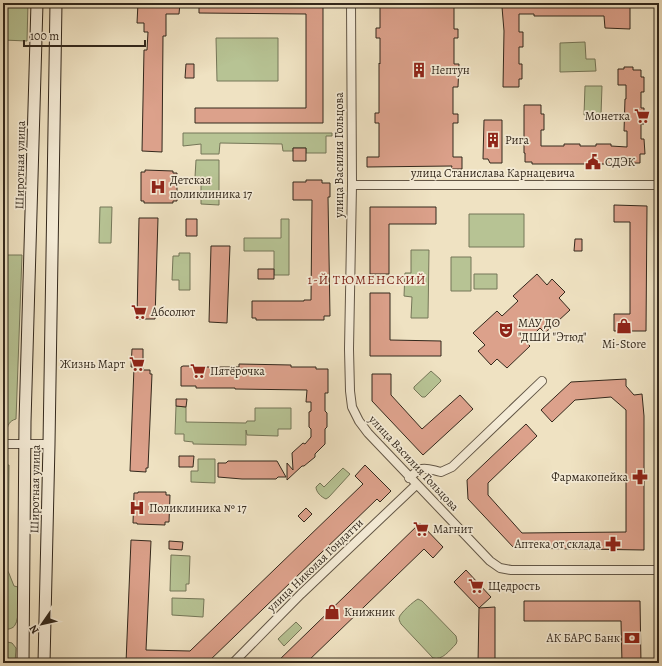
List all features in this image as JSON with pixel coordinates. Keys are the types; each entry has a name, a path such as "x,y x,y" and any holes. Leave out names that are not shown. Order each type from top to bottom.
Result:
{"main road":[{"name":"Широтная улица","path":"23,663 25,444 37,3"},
{"name":"Широтная улица","path":"44,663 56,3"}],"street":[{"name":"улица Василия Гольцова","path":"351,3 352,185 349,349 351,399 355,414 363,428 409,478 490,561 500,568 512,570 659,570"},
{"name":"улица Станислава Карнацевича","path":"352,185 659,185"},
{"path":"409,478 418,469 426,468 441,472 452,468 542,381"},
{"path":"3,444 49,444"},
{"name":"улица Николая Гондатти","path":"233,663 301,594 416,485"}],"green space":[{"path":"3,3 28,3 27,41 3,40"},
{"path":"216,38 278,38 278,81 217,81"},
{"path":"585,42 586,59 595,59 596,71 560,72 560,43"},
{"path":"585,86 602,86 601,115 584,115"},
{"path":"183,133 332,133 332,136 326,136 326,153 306,153 306,148 293,148 293,151 283,151 282,144 220,143 219,154 201,154 201,144 183,146"},
{"path":"196,160 219,160 219,205 201,204 201,178 195,177"},
{"path":"100,207 112,207 111,243 99,243"},
{"path":"469,214 524,214 524,247 469,247"},
{"path":"281,219 289,219 289,275 274,275 274,251 244,251 244,238 281,238"},
{"path":"411,250 429,250 428,318 411,318 412,297 404,296 405,273 411,273"},
{"path":"179,253 190,253 190,290 179,290 179,280 172,280 173,256 179,256"},
{"path":"3,255 22,255 16,419 9,424 6,432 3,432"},
{"path":"451,257 471,257 471,291 451,291"},
{"path":"474,274 497,274 497,289 474,289"},
{"path":"431,371 441,381 425,397 422,397 414,389 414,387"},
{"path":"176,406 186,407 186,422 246,423 247,421 255,421 255,408 291,408 291,429 278,429 278,436 247,435 246,430 246,445 193,444 193,442 184,441 184,434 175,434"},
{"path":"198,459 215,459 215,483 191,482 191,471 198,471"},
{"path":"3,465 9,465 8,571 14,586 18,587 17,622 12,628 4,630"},
{"path":"343,468 350,474 329,497 326,499 322,497 316,487 320,483 324,487"},
{"path":"171,555 190,556 189,584 186,584 186,591 170,591"},
{"path":"172,598 204,599 203,617 172,615"},
{"path":"418,599 422,601 456,636 456,644 440,658 433,658 401,624 399,618 402,613"},
{"path":"296,622 302,628 284,646 278,639"},
{"path":"3,641 12,643 16,648 15,663 3,663"}],"building":[{"path":"138,3 180,3 179,14 166,14 166,36 163,36 162,152 142,151 144,50 147,50 148,32 144,32 144,23 137,23"},
{"path":"199,3 323,3 323,123 195,123 195,108 306,108 306,14 199,13"},
{"path":"503,3 630,3 630,29 605,28 604,16 534,16 534,14 519,14 519,32 523,32 523,47 519,47 519,64 522,64 522,79 519,79 519,87 503,87"},
{"path":"380,7 454,7 454,29 458,29 458,38 454,38 454,64 459,64 458,87 453,87 453,114 458,114 458,123 453,123 453,157 462,157 462,169 451,169 452,166 367,167 367,157 379,157 379,123 375,123 375,113 379,113 380,38 376,38 376,28 380,28"},
{"path":"186,64 194,64 194,78 185,78"},
{"path":"624,67 633,67 633,70 641,70 641,77 644,77 644,92 641,92 641,108 644,108 644,124 641,124 641,139 644,139 645,154 640,154 640,163 532,164 532,162 525,162 524,105 541,105 541,114 544,114 544,130 541,130 541,146 580,144 580,146 596,146 596,144 611,144 611,146 627,147 627,131 624,131 626,85 618,85 618,69 624,69"},
{"name":"Рига","path":"484,120 502,120 502,163 490,163 488,159 483,159"},
{"path":"293,148 306,148 306,161 293,161"},
{"path":"145,170 173,171 173,173 177,173 177,201 173,201 173,203 144,203 144,201 141,201 141,172 145,172"},
{"path":"306,180 322,180 322,183 330,183 330,197 328,197 330,316 324,316 324,320 256,320 256,318 252,318 252,301 311,300 312,200 293,200 293,182 306,182"},
{"path":"614,205 647,206 646,331 614,331 614,314 630,314 630,222 614,222"},
{"path":"370,207 436,207 436,224 389,224 389,274 370,274"},
{"path":"139,218 158,218 155,319 137,319"},
{"path":"186,219 197,219 197,236 186,236"},
{"path":"575,239 582,239 582,251 574,251"},
{"path":"211,246 230,246 227,323 209,322"},
{"path":"258,269 274,269 274,279 258,279"},
{"path":"537,274 547,285 552,279 565,292 559,298 570,310 545,333 540,328 526,342 530,346 507,368 497,359 491,365 478,351 485,345 473,333 497,311 502,316 518,301 513,296"},
{"path":"370,293 390,293 390,340 441,341 441,356 370,356"},
{"path":"132,349 143,349 143,370 150,370 150,374 152,374 148,468 146,468 146,472 130,471 134,367 131,367"},
{"path":"239,364 291,365 291,367 316,367 316,369 328,369 328,393 325,393 327,427 325,429 325,444 315,454 315,457 302,466 287,480 287,463 293,470 292,453 303,443 305,444 311,437 309,412 311,411 311,402 306,402 307,390 196,388 196,386 181,386 181,367 183,366 239,367"},
{"path":"372,374 391,374 391,395 422,429 460,395 473,409 423,455 372,401"},
{"path":"626,379 626,386 634,395 642,394 644,416 644,550 514,548 468,499 467,480 526,424 537,436 488,483 488,495 522,533 626,532 626,410 611,397 575,400 552,422 541,410 571,382"},
{"path":"176,399 187,399 186,407 176,406"},
{"path":"179,456 194,456 193,467 179,467"},
{"path":"228,461 277,461 286,477 278,477 276,479 242,479 218,477 218,463 226,463"},
{"path":"365,465 391,491 380,502 377,499 207,663 126,663 131,540 151,541 146,650 190,651 363,484 355,476"},
{"path":"166,492 166,495 170,495 169,522 165,522 165,525 133,523 134,493"},
{"path":"306,508 312,514 304,522 298,516"},
{"path":"420,523 443,547 433,558 424,549 306,663 276,663"},
{"path":"169,541 183,542 182,550 169,549"},
{"path":"466,570 491,597 479,608 454,582"},
{"path":"524,601 640,601 641,663 622,663 621,621 524,621"},
{"path":"495,607 495,663 478,663 479,608"}],"place":[{"name":"Нептун","path":"419,70"},
{"name":"Монетка","path":"642,116"},
{"name":"Рига","path":"493,140"},
{"name":"СДЭК","path":"593,162"},
{"name":"Детская поликлиника 17","path":"158,187"},
{"name":"Абсолют","path":"139,312"},
{"name":"Mi-Store","path":"624,326"},
{"name":"МАУ ДО \"ДШИ \"Этюд\"","path":"506,330"},
{"name":"Жизнь Март","path":"137,364"},
{"name":"Пятёрочка","path":"198,371"},
{"name":"Фармакопейка","path":"640,477"},
{"name":"Поликлиника № 17","path":"137,508"},
{"name":"Магнит","path":"421,529"},
{"name":"Аптека от склада","path":"613,544"},
{"name":"Щедрость","path":"476,586"},
{"name":"Книжник","path":"332,612"},
{"name":"АК БАРС Банк","path":"632,638"}],"district":[{"name":"1-Й ТЮМЕНСКИЙ","path":"367,279"}]}
